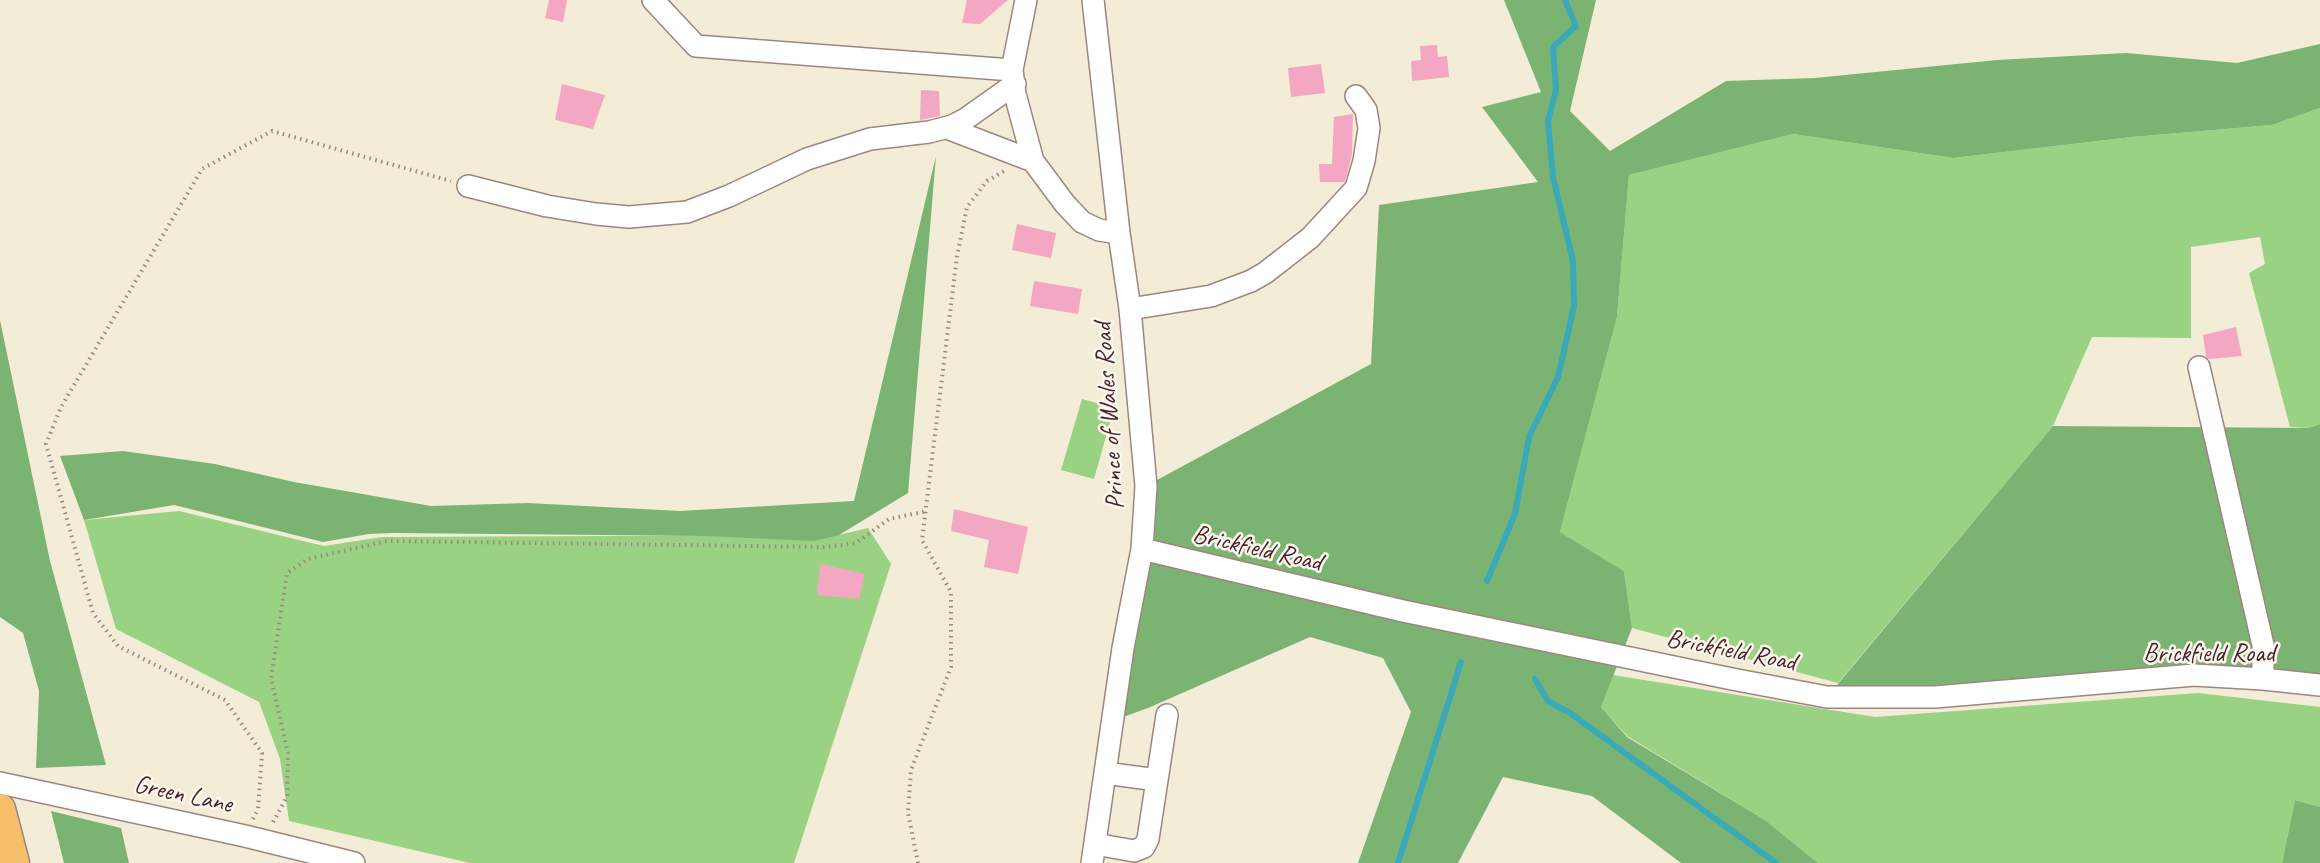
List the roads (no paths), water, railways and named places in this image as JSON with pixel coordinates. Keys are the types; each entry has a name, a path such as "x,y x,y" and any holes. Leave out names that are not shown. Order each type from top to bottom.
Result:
{"highway":[{"path":"0,808 14,863"}],"street":[{"path":"653,0 696,46 1013,77"},
{"path":"1026,0 1013,77 1033,160 1065,204 1082,222 1099,230 1119,233"},
{"name":"Prince of Wales Road","path":"1093,0 1119,233 1130,309 1146,486 1142,549 1123,648 1094,854"},
{"path":"468,186 547,207 596,214 629,217 687,212 807,159 870,139 947,128 964,120 1013,77"},
{"path":"1130,309 1211,296 1251,281 1310,238 1356,188 1364,161 1369,128 1366,110 1356,96"},
{"path":"947,128 1033,160"},
{"path":"2199,367 2263,645 2263,679"},
{"name":"Brickfield Road","path":"1142,549 1415,614 1732,680 1827,697 1935,697 2194,675 2320,685"},
{"path":"1094,854 1144,847 1148,839 1167,715"},
{"path":"1105,773 1157,780"},
{"name":"Green Lane","path":"0,783 253,838 354,863"}],"waterway":[{"path":"1487,581 1515,514 1529,437 1558,377 1574,306 1573,261 1553,177 1548,121 1556,90 1553,47 1576,26 1565,0"},
{"path":"1398,863 1461,662"},
{"path":"1535,679 1548,701 1570,713 1776,863"}]}
